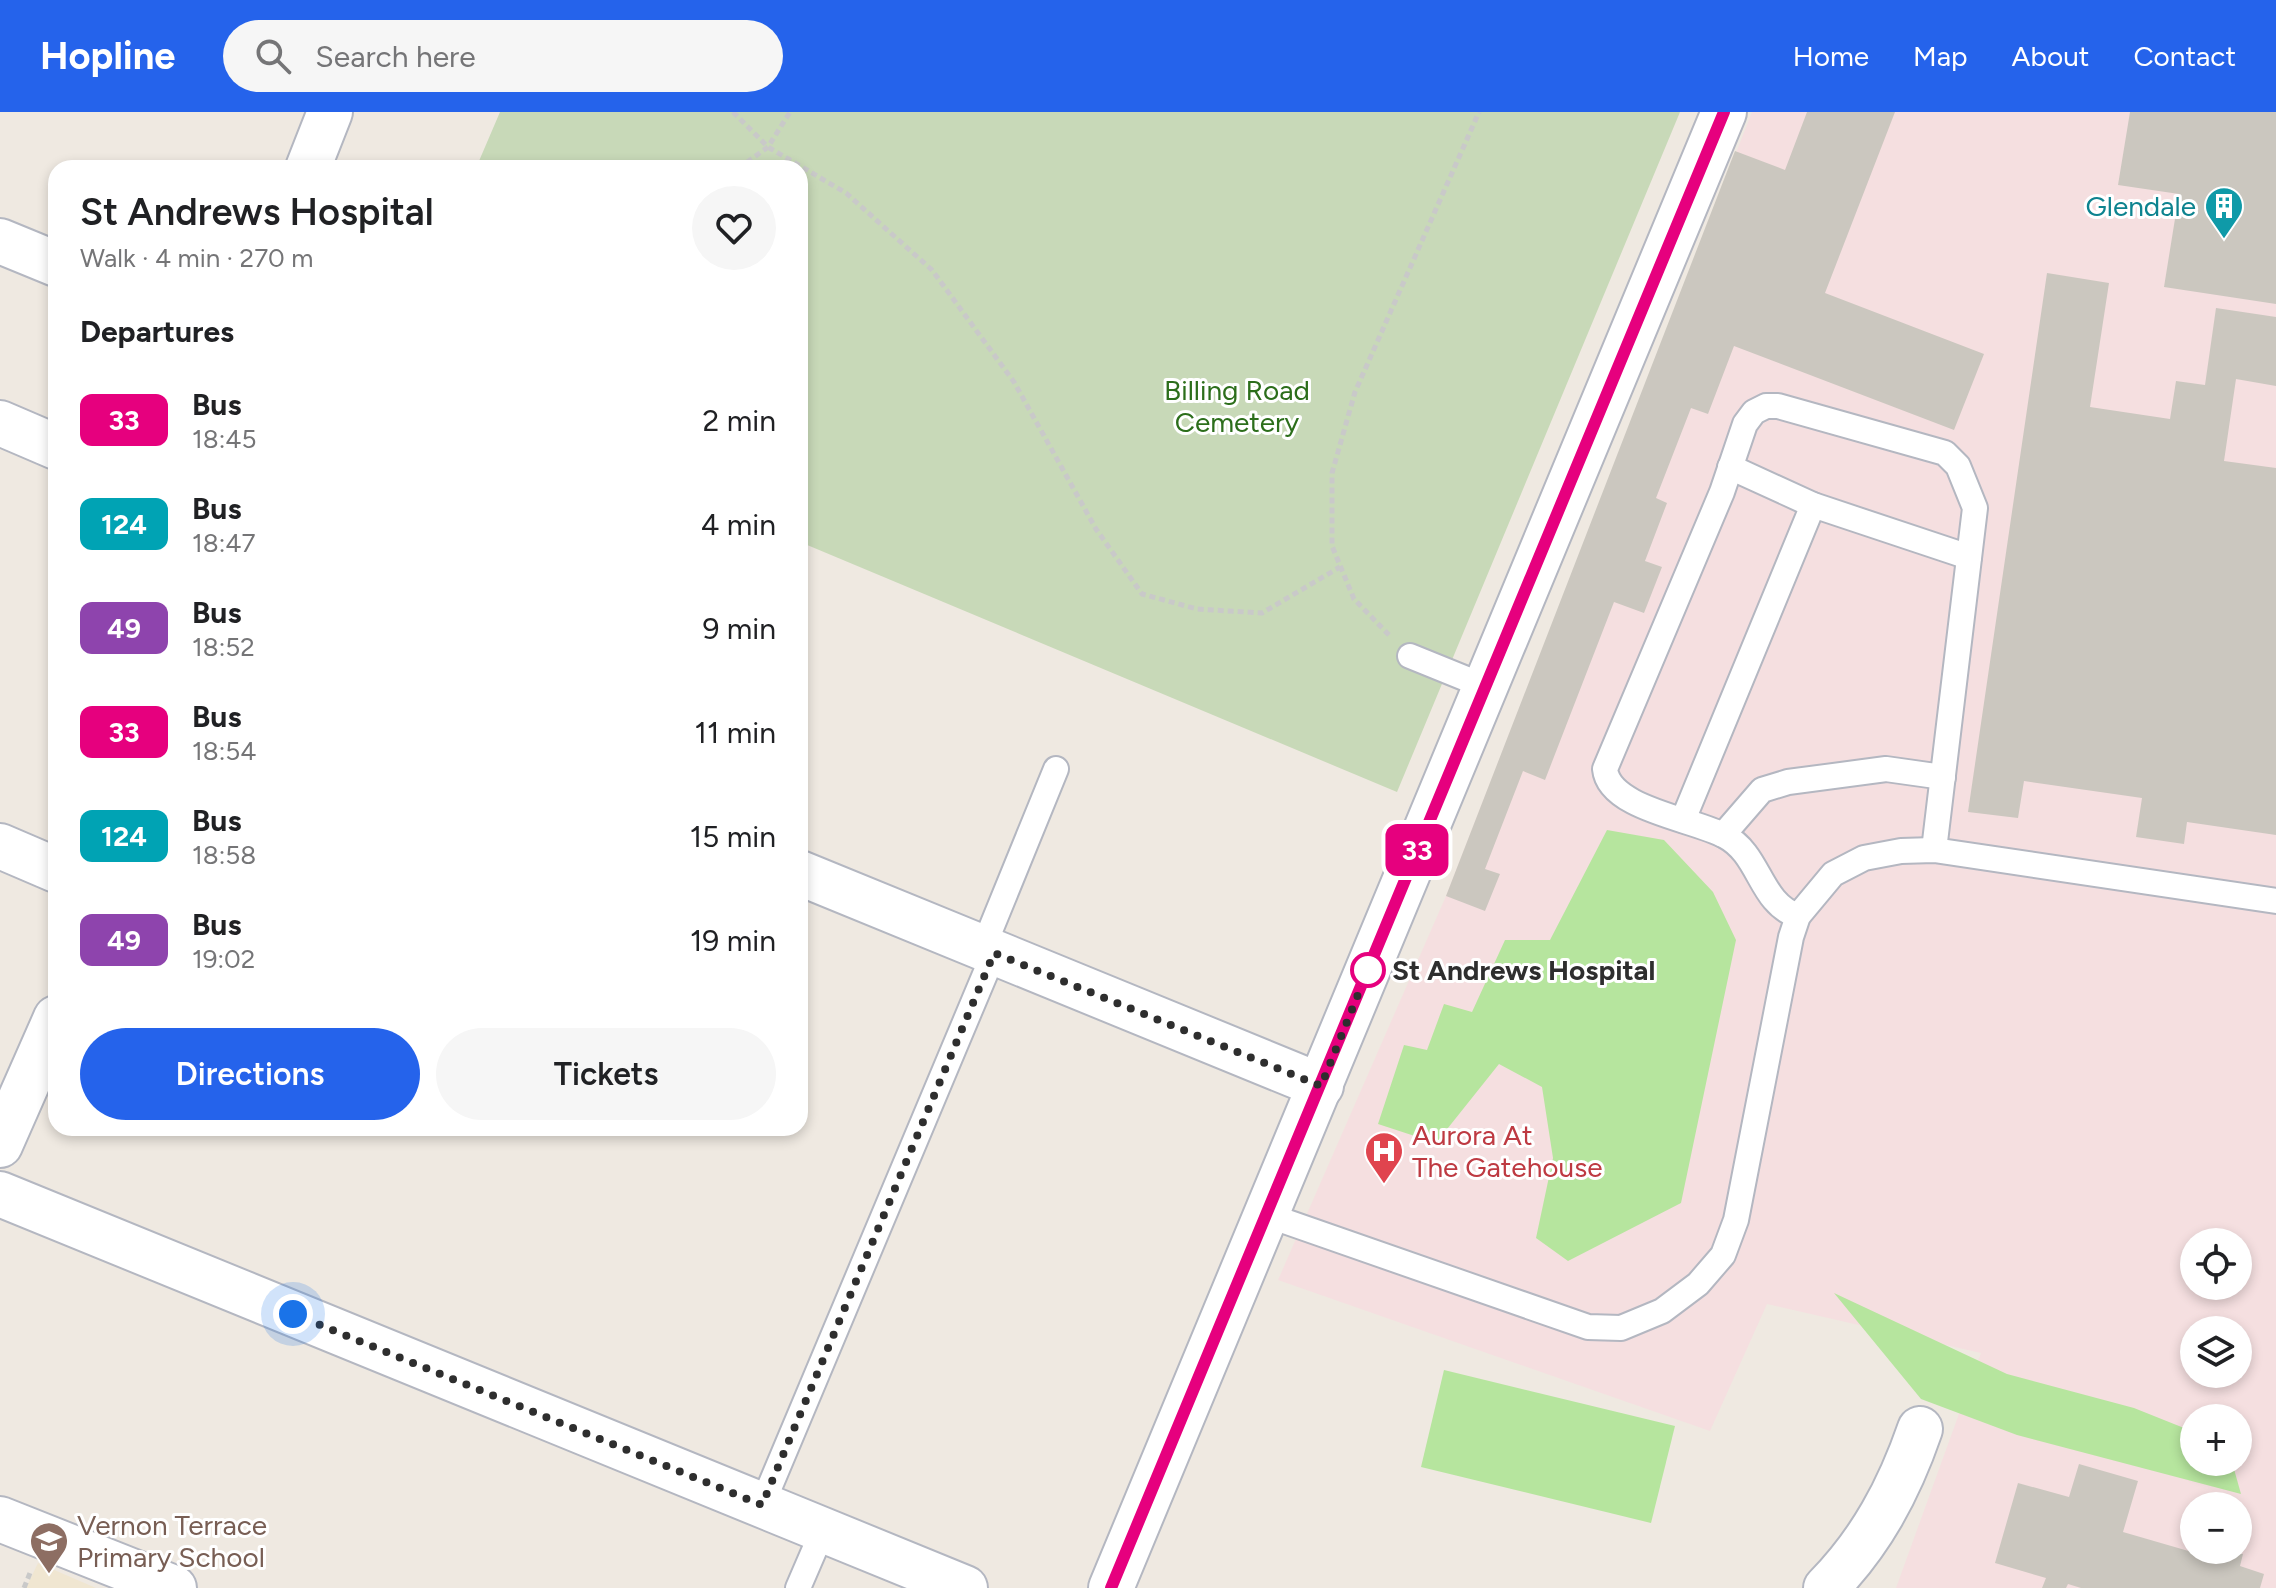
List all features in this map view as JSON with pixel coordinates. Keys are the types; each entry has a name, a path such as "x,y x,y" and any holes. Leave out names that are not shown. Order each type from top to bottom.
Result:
{"street":[{"path":"311,160 330,112"},
{"path":"1111,1588 1724,112"},
{"path":"0,241 48,261"},
{"path":"0,423 48,444"},
{"path":"0,846 48,867"},
{"path":"808,876 1321,1086"},
{"path":"0,1145 48,1036"},
{"path":"0,1194 965,1588"},
{"path":"1847,1580 1906,1470 1920,1429"},
{"path":"17,1526 174,1588"}],"lane":[{"path":"1798,916 1782,911 1771,899 1755,864 1740,845 1723,835 1620,795 1606,779 1605,769 1745,424 1754,412 1766,406 1778,406 1945,453 1958,466 1975,508 1934,850"},
{"path":"1730,467 1813,505 1969,557"},
{"path":"1683,820 1813,505"},
{"path":"1410,656 1484,686"},
{"path":"762,1505 989,950 1056,769"},
{"path":"1723,835 1762,790 1788,782 1886,769 1943,777"},
{"path":"1267,1215 1588,1327 1621,1328 1662,1311 1698,1284 1723,1255 1736,1220 1791,937 1798,916 1833,874 1864,858 1934,850 2276,901"},
{"path":"798,1588 823,1530"}],"path":[{"path":"733,112 768,147 790,160"},
{"path":"750,160 768,147 790,112"},
{"path":"1410,656 1354,599 1340,567 1332,546 1332,473 1355,392 1479,112"},
{"path":"808,171 846,193 932,270 1014,382 1096,529 1142,594 1197,609 1262,613 1340,567"}],"shaded area":[{"name":"St Andrews Hospital","path":"1752,112 2276,112 2276,1588 1896,1588 1981,1353 1767,1304 1710,1431 1278,1280 1446,896"},
{"name":"Vernon Terrace Primary School","path":"38,1563 96,1588 26,1588"}],"green space":[{"name":"Billing Road Cemetery","path":"500,112 1680,112 1397,792 808,545 808,160 479,160"},
{"path":"1607,830 1664,840 1713,892 1736,940 1681,1203 1568,1261 1536,1238 1553,1158 1542,1087 1499,1064 1436,1143 1378,1124 1404,1045 1427,1050 1444,1004 1472,1012 1505,940 1550,940"},
{"path":"1834,1293 2007,1374 2134,1408 2180,1426 2180,1476 2236,1476 2240,1492 2017,1435 1921,1399"},
{"path":"1444,1370 1675,1426 1651,1523 1421,1467"}],"building":[{"path":"1807,112 1895,112 1825,293 1984,354 1954,430 1734,346 1708,414 1691,408 1656,498 1667,503 1645,561 1662,567 1644,613 1614,602 1545,780 1523,771 1485,869 1500,874 1485,911 1446,896 1735,151 1785,170"},
{"name":"Glendale","path":"2130,112 2276,112 2276,304 2164,287 2179,194 2118,185"},
{"path":"2047,273 2109,283 2090,407 2170,419 2176,381 2205,385 2216,308 2276,317 2276,386 2236,379 2224,461 2276,468 2276,835 2187,822 2184,844 2136,837 2142,798 2024,781 2018,818 1968,812"},
{"path":"2079,1464 2138,1481 2123,1532 2180,1549 2180,1564 2240,1564 2264,1574 2260,1588 2081,1588 2068,1584 2066,1588 2042,1588 2046,1578 1995,1563 2018,1483 2069,1497"}],"bus line":[{"name":"33","path":"1111,1588 1724,112"}],"place":[{"name":"Glendale","path":"2224,240"},
{"name":"St Andrews Hospital","path":"1368,970"},
{"name":"Aurora At The Gatehouse","path":"1384,1185"},
{"name":"Vernon Terrace Primary School","path":"49,1575"}],"route":[{"path":"293,1314 762,1505 994,953 1321,1086 1368,970"}]}
